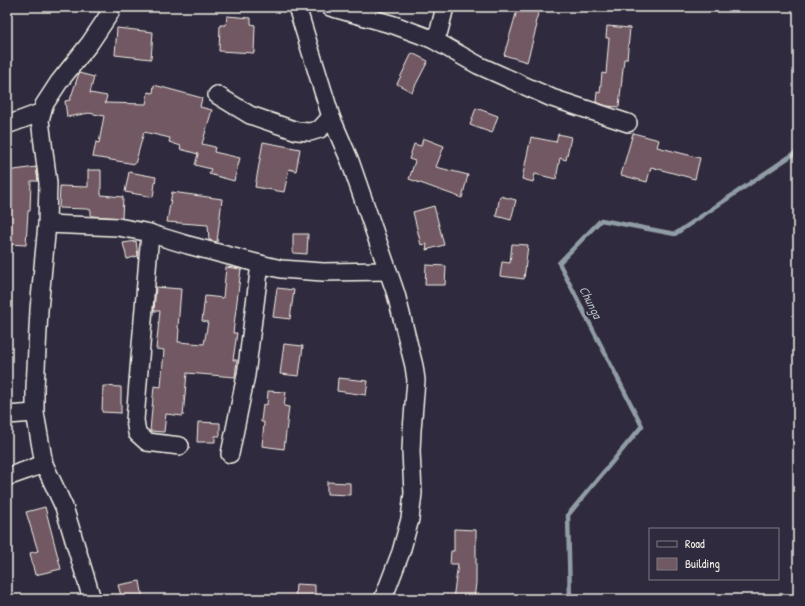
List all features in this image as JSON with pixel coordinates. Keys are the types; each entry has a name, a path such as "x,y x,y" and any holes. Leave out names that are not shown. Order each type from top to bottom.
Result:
{"street":[{"path":"92,599 64,507 44,464 35,413 39,310 47,224 48,184 40,120 44,105 59,82 90,43 110,13 109,7"},
{"path":"297,7 331,117 350,162 396,294 414,366 416,380 411,451 413,493 410,519 383,599"},
{"path":"330,7 394,25 432,39 478,65 552,98 628,122"},
{"path":"432,39 439,31 445,7"},
{"path":"217,94 250,115 297,131 310,132 320,129 331,117"},
{"path":"7,126 42,112"},
{"path":"47,224 118,227 150,233 188,245 281,269 323,272 388,271"},
{"path":"150,233 135,420 137,433 147,442 180,446"},
{"path":"230,454 246,375 260,264"},
{"path":"7,415 35,413"},
{"path":"7,478 44,464"}],"building":[{"path":"518,7 540,7 535,24 537,25 527,62 504,55"},
{"path":"227,16 251,18 251,24 255,25 254,53 219,51 220,25 226,25"},
{"path":"607,26 630,28 627,59 624,59 619,107 607,106 596,102 597,92 600,93 602,73 606,74 609,38 606,38"},
{"path":"117,28 153,32 151,59 115,55"},
{"path":"412,53 428,61 412,92 397,84"},
{"path":"79,73 94,77 90,93 107,96 105,103 146,104 148,92 153,93 154,85 202,98 200,107 212,110 202,144 215,147 214,152 240,158 234,181 209,174 211,169 195,165 198,154 180,149 181,146 169,142 170,138 144,132 135,164 93,157 96,142 99,143 104,116 89,113 67,117 65,101 70,100"},
{"path":"476,108 498,116 492,133 470,125"},
{"path":"633,133 659,140 657,147 700,158 695,179 651,167 647,182 621,175"},
{"path":"558,134 571,137 566,160 560,158 556,179 535,174 533,182 522,179 531,137 556,142"},
{"path":"423,138 444,146 436,167 468,175 462,198 409,179 415,161 409,159 414,144 421,146"},
{"path":"263,142 300,149 296,171 289,169 284,192 255,187"},
{"path":"36,167 38,181 31,181 30,211 28,211 26,245 7,244 7,171"},
{"path":"88,170 101,170 101,195 123,197 122,218 91,216 91,210 87,209 59,208 60,186 88,187"},
{"path":"129,172 156,177 153,197 125,192"},
{"path":"172,192 222,199 217,242 209,240 208,225 167,222"},
{"path":"500,196 516,200 511,220 496,216"},
{"path":"434,206 444,245 426,250 427,244 421,245 413,212"},
{"path":"293,234 308,234 307,254 293,253"},
{"path":"136,241 138,256 127,259 123,243"},
{"path":"512,244 528,245 524,279 500,276 502,262 510,263"},
{"path":"426,265 446,266 445,285 425,285"},
{"path":"226,267 241,269 233,333 237,333 233,360 237,360 235,377 187,373 183,416 166,414 164,432 150,431 154,386 161,387 164,350 156,349 160,311 154,311 156,287 181,289 178,342 204,344 208,322 202,321 205,296 223,298"},
{"path":"277,288 294,290 290,319 273,317"},
{"path":"284,344 303,346 299,376 280,374"},
{"path":"338,378 368,381 366,395 337,391"},
{"path":"103,386 121,387 121,413 102,412"},
{"path":"268,391 286,392 284,406 289,407 284,449 262,446 264,422 261,422 263,404 267,405"},
{"path":"198,422 220,423 220,436 215,436 215,442 197,442"},
{"path":"327,482 350,483 350,495 327,494"},
{"path":"45,507 61,569 35,575 30,553 38,551 26,512"},
{"path":"454,529 476,530 476,583 474,599 453,599 458,564 450,564 451,551 454,551"},
{"path":"140,581 143,599 122,599 118,585"},
{"path":"296,584 315,585 315,599 295,599"}],"waterway":[{"name":"Chunga","path":"570,599 568,515 642,426 559,263 601,220 675,234 798,151"}]}
